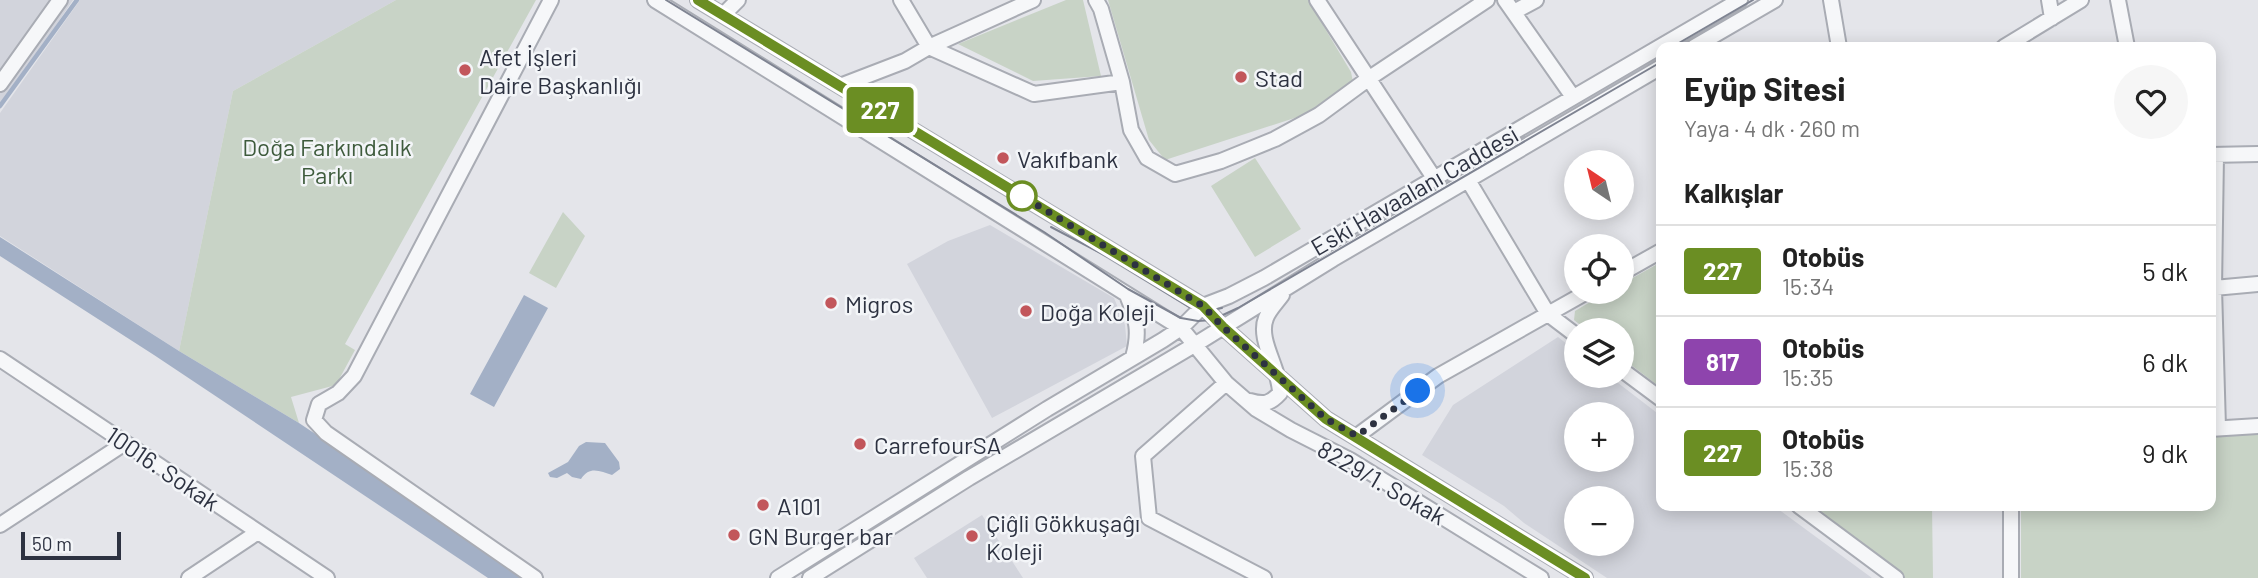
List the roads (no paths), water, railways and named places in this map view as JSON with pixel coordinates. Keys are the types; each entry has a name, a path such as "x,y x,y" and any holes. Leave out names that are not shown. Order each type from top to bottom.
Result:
{"street":[{"path":"0,84 60,0"},
{"path":"535,578 326,433 314,420 318,404 338,393 354,376 551,0"},
{"name":"8229/1. Sokak","path":"655,0 1181,328 1226,383 1245,400 1291,430 1350,460 1541,578"},
{"name":"8229/1. Sokak","path":"698,0 1203,306 1326,419 1585,578"},
{"path":"723,15 738,0"},
{"path":"901,0 929,47 1034,94 1122,82"},
{"path":"839,86 905,61 929,47 1033,0"},
{"path":"1096,0 1122,82 1131,130 1147,158 1175,174 1221,161 1275,139 1319,115 1368,79 1488,0"},
{"path":"1317,0 1434,178"},
{"path":"1505,0 1573,97"},
{"path":"1514,12 1535,0"},
{"name":"Eski Havaalanı Caddesi","path":"1668,42 1740,0"},
{"path":"1703,42 1775,0"},
{"path":"1831,0 1838,42"},
{"path":"2049,0 2052,18"},
{"path":"2012,42 2081,0"},
{"path":"2118,0 2126,42"},
{"name":"Eski Havaalanı Caddesi","path":"778,578 1181,328 1203,306 1264,278 1656,49"},
{"name":"Eski Havaalanı Caddesi","path":"810,578 969,478 1656,70"},
{"path":"2216,155 2258,154"},
{"path":"1468,180 1548,314 1564,326"},
{"path":"1634,266 1656,254"},
{"path":"2216,288 2258,284"},
{"path":"1245,400 1262,404 1273,401 1280,393 1280,378 1264,341 1265,319 1286,288"},
{"path":"1127,295 1139,339 1133,357"},
{"path":"1357,436 1438,376 1566,304"},
{"name":"10016. Sokak","path":"0,359 327,578"},
{"path":"1634,379 1656,395"},
{"path":"1226,383 1143,456 1149,518 1264,578"},
{"path":"2216,428 2258,426"},
{"path":"0,524 125,443"},
{"path":"1811,511 1896,578"},
{"path":"2011,511 2011,578"},
{"path":"189,578 258,532"}],"water":[{"path":"0,237 179,351 299,423 453,526 522,578 488,578 154,355 0,256"},
{"path":"524,295 548,308 494,407 470,394"},
{"path":"586,442 605,443 619,462 620,469 612,475 600,471 588,472 581,479 567,473 557,478 550,477 548,473 568,462 579,446"}],"waterway":[{"path":"0,106 77,0"}],"tram line":[{"path":"666,0 1044,232 1128,289 1181,318 1198,321 1212,320 1238,308 1656,65"},
{"path":"1681,42 1753,0"},
{"path":"1051,227 1108,257 1189,307 1207,311 1222,308"}],"place":[{"name":"Afet İşleri Daire Başkanlığı","path":"465,70"},
{"name":"Stad","path":"1241,77"},
{"name":"Vakıfbank","path":"1003,158"},
{"name":"Migros","path":"831,303"},
{"name":"Doğa Koleji","path":"1026,311"},
{"name":"CarrefourSA","path":"860,444"},
{"name":"A101","path":"763,505"},
{"name":"GN Burger bar","path":"734,535"},
{"name":"Çiĝli Gökkuşaĝı Koleji","path":"972,536"}],"park label":[{"name":"Doğa Farkındalık Parkı","path":"327,160"}]}
